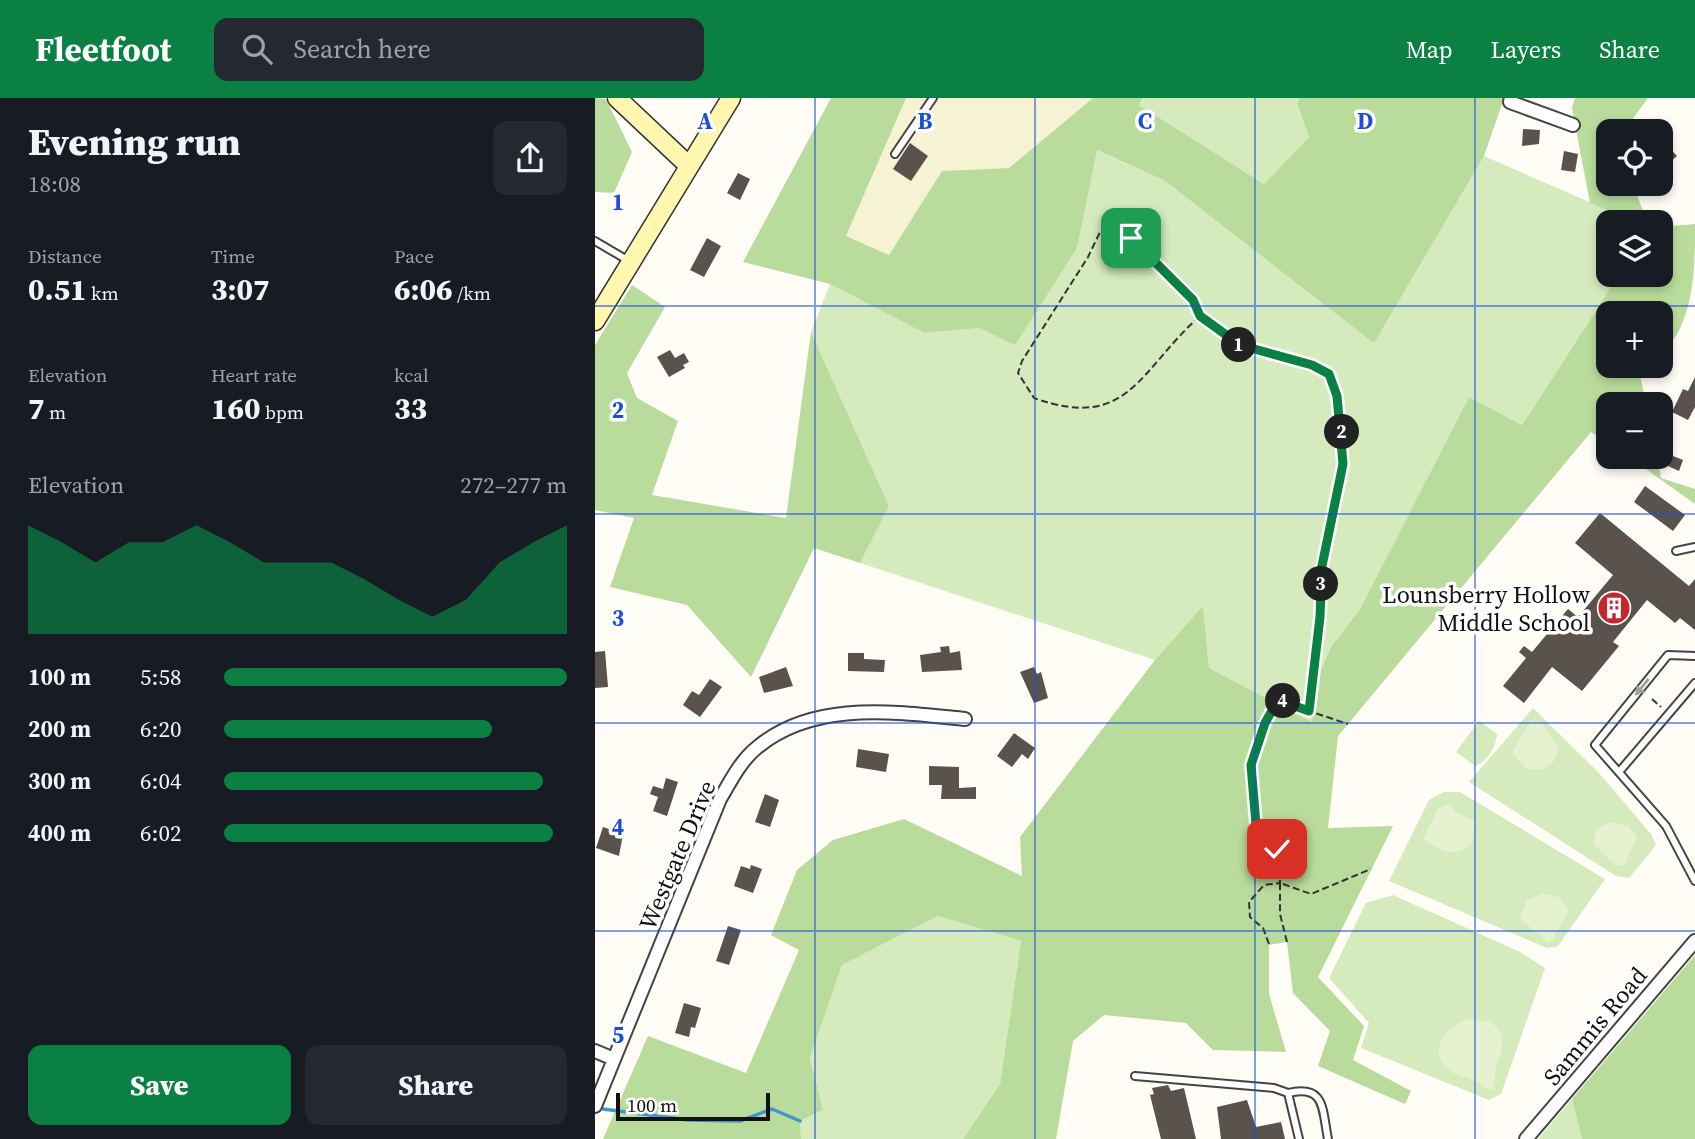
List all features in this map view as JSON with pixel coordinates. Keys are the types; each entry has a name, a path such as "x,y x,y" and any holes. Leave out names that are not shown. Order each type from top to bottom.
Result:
{"street":[{"path":"617,98 688,166"},
{"path":"595,321 731,98"},
{"path":"1511,98 1510,102 1573,125"},
{"name":"Westgate Drive","path":"595,1106 720,799 737,769 753,751 790,729 825,716 852,712 965,719"},
{"name":"Sammis Road","path":"1526,1139 1695,941"},
{"path":"595,1051 614,1059"}],"lane":[{"path":"895,155 933,98"},
{"path":"595,241 631,262"},
{"path":"1676,551 1695,547"},
{"path":"1695,656 1668,655 1595,746 1666,826 1695,881"},
{"path":"1619,772 1695,683"},
{"path":"1135,1076 1274,1088 1288,1093 1310,1090 1317,1094 1328,1139"},
{"path":"1288,1093 1299,1139"}],"path":[{"path":"1200,316 1168,346 1126,395 1100,407 1078,410 1034,398 1018,373 1022,361 1088,257 1101,230 1116,229 1131,238 1193,300 1200,316 1240,345 1312,365 1329,374 1337,396 1343,464 1322,566 1320,617 1309,711"},
{"path":"1652,699 1662,707"},
{"path":"1287,942 1280,914 1277,849 1257,836 1251,765 1265,723 1278,700 1348,724"},
{"path":"1269,944 1263,928 1250,917 1249,902 1264,885 1280,883 1311,894 1371,869"}],"shaded area":[{"path":"906,98 1093,98 1009,168 942,171 889,255 846,236"}],"green space":[{"path":"595,98 606,99 632,152 614,193 595,192"},
{"path":"831,98 906,98 846,236 889,255 942,171 1009,168 1093,98 1143,98 1139,105 1264,184 1309,137 1297,103 1300,98 1504,98 1484,156 1374,343 1165,181 1097,150 1077,248 1015,345 980,328 924,333 830,284 743,262"},
{"path":"1144,98 1300,98 1297,103 1309,137 1264,184 1139,105"},
{"path":"1575,98 1648,98 1633,119 1596,119 1596,196 1637,196 1643,210 1607,210 1590,203 1572,108"},
{"path":"1096,150 1165,181 1374,342 1484,156 1608,210 1596,210 1596,287 1611,287 1602,301 1596,301 1596,311 1522,425 1469,397 1360,609 1331,647 1316,681 1312,722 1209,668 1203,607 1155,660 860,563 889,506 811,332 830,284 924,333 980,328 1077,248"},
{"path":"1695,224 1691,294 1681,327 1673,340 1673,301 1602,301 1611,287 1673,287 1673,226"},
{"path":"632,285 665,307 627,373 637,398 678,421 652,495 786,518 811,332 889,506 860,563 814,548 751,677 687,605 610,587 634,518 595,510 595,345"},
{"path":"1596,311 1596,378 1641,378 1644,392 1596,392 1596,435 1591,432 1338,736 1328,828 1393,826 1318,977 1364,1026 1353,1060 1411,1091 1405,1104 1318,1066 1330,1031 1293,993 1287,942 1269,945 1269,994 1286,1052 1213,1050 1186,1023 1104,1015 1073,1041 1056,1139 963,1139 1000,1084 1021,941 938,916 842,965 810,1058 823,1110 800,1121 801,1139 603,1139 648,1036 746,1073 799,950 771,935 797,870 833,840 904,819 1022,876 1020,837 1155,660 1203,606 1209,668 1312,722 1316,681 1331,647 1360,609 1469,397 1522,425"},
{"path":"1646,469 1659,469 1661,478 1695,489 1695,504"},
{"path":"1533,708 1599,773 1651,834 1656,845 1629,878 1616,876 1469,782"},
{"path":"1531,720 1540,722 1559,748 1554,761 1542,770 1526,768 1512,753"},
{"path":"1479,721 1497,734 1490,753 1475,766 1456,752"},
{"path":"1444,792 1460,792 1605,879 1558,946 1547,948 1389,881 1429,800"},
{"path":"1450,803 1455,811 1475,822 1472,842 1454,853 1442,850 1423,839 1438,809"},
{"path":"1611,822 1628,826 1637,837 1624,866 1616,865 1593,844 1596,829"},
{"path":"1542,894 1559,897 1569,909 1552,941 1548,942 1519,918 1527,901"},
{"path":"1393,895 1520,952 1545,968 1501,1094 1489,1100 1361,1048 1369,1023 1329,978 1366,903"},
{"path":"938,916 1021,941 1000,1084 963,1139 801,1139 800,1121 823,1110 810,1058 842,965"},
{"path":"1695,955 1695,1139 1582,1139 1572,1099"},
{"path":"1470,1019 1492,1023 1501,1033 1501,1048 1493,1089 1486,1089 1476,1081 1447,1069 1440,1057 1439,1049 1445,1036 1456,1025"},
{"path":"1572,1099 1582,1139 1538,1139"}],"building":[{"path":"1523,129 1540,130 1539,144 1522,146"},
{"path":"910,143 928,156 911,181 893,169"},
{"path":"1564,151 1578,154 1575,172 1561,170"},
{"path":"738,173 750,179 740,200 727,193"},
{"path":"707,238 721,246 704,277 690,270"},
{"path":"670,350 675,358 684,353 689,362 683,365 685,368 669,377 657,357"},
{"path":"1695,377 1695,407 1688,420 1673,412 1673,410 1683,389 1688,391"},
{"path":"1673,456 1683,460 1679,471 1673,468"},
{"path":"1645,486 1685,515 1673,531 1634,502"},
{"name":"Lounsberry Hollow Middle School","path":"1600,513 1689,586 1695,579 1695,630 1680,618 1675,623 1647,600 1613,642 1619,646 1582,691 1552,667 1524,703 1503,686 1526,658 1519,652 1524,646 1532,652 1568,609 1578,617 1613,575 1575,543"},
{"path":"949,646 950,653 960,651 962,670 922,672 920,655 941,652 940,647"},
{"path":"605,651 608,687 595,688 595,652"},
{"path":"848,653 864,653 864,659 885,660 884,672 848,671"},
{"path":"786,667 793,686 764,693 759,677"},
{"path":"1034,667 1037,674 1041,672 1048,698 1034,703 1020,672"},
{"path":"710,679 722,687 700,717 683,705 692,691 699,695"},
{"path":"1014,733 1035,748 1028,759 1022,754 1012,767 997,756"},
{"path":"858,749 889,754 886,772 856,767"},
{"path":"929,766 959,767 959,788 976,787 976,799 941,799 942,785 929,785"},
{"path":"666,778 678,782 667,816 653,811 658,797 650,794 653,786 663,789"},
{"path":"765,794 779,800 770,827 755,822"},
{"path":"603,827 623,834 619,856 596,848"},
{"path":"751,865 762,869 753,893 734,886 741,866 750,869"},
{"path":"728,926 741,930 729,965 716,961"},
{"path":"684,1003 701,1008 695,1028 691,1027 689,1037 675,1033"},
{"path":"1168,1085 1171,1091 1184,1088 1196,1139 1161,1139 1150,1095 1154,1094 1152,1088"},
{"path":"1247,1100 1256,1127 1281,1122 1285,1139 1221,1139 1217,1107"}],"waterway":[{"path":"603,1109 688,1120 740,1121 772,1109 800,1121"}],"place":[{"name":"Lounsberry Hollow Middle School","path":"1614,608"}],"route":[{"path":"1131,238 1193,300 1200,316 1240,345 1312,365 1329,374 1337,396 1343,464 1322,566 1320,617 1309,711 1278,700 1265,723 1251,765 1257,810 1257,836 1277,849"}]}
